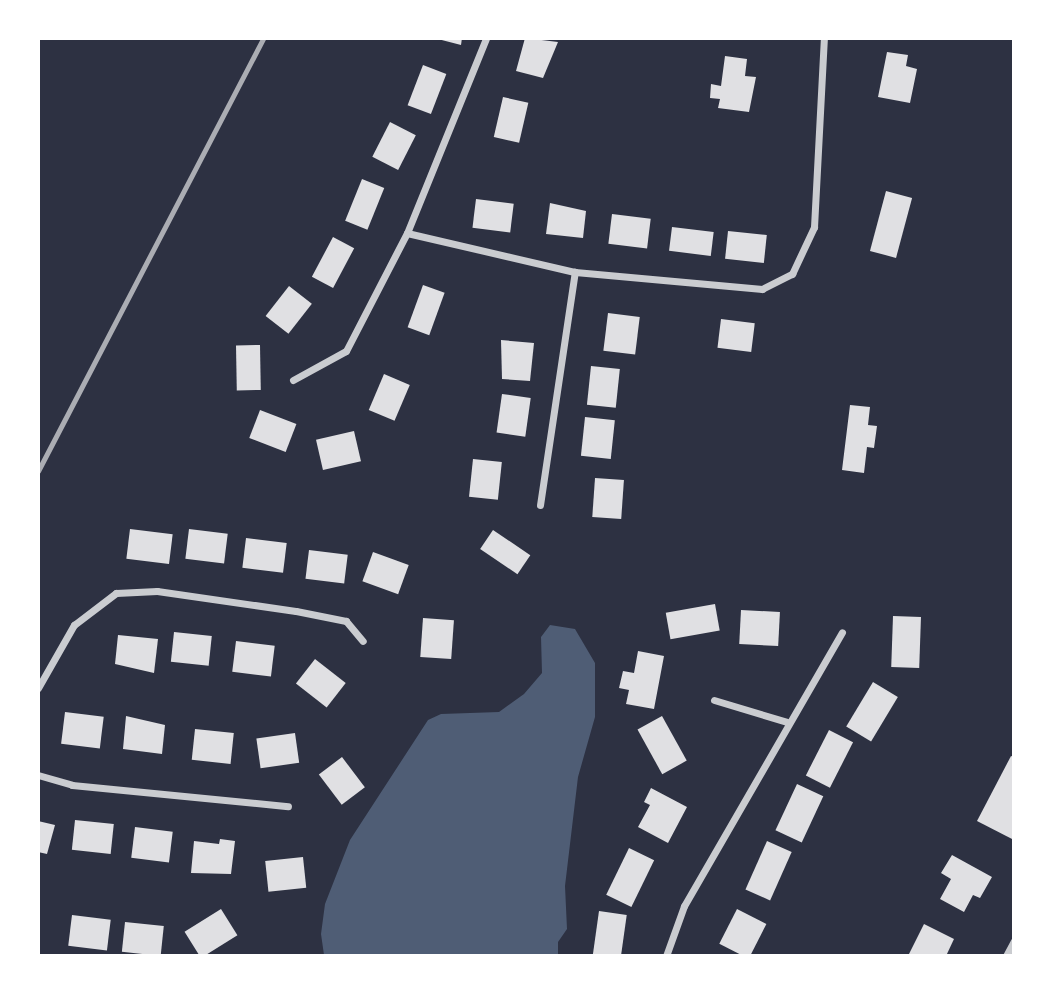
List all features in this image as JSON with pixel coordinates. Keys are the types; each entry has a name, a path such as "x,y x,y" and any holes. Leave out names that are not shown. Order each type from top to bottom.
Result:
{"street":[{"path":"293,380 346,351 407,233 486,38"},
{"path":"407,233 575,272 762,289 792,274 814,227 824,38"},
{"path":"540,505 575,272"},
{"path":"38,688 74,625 116,593 157,591 296,611 346,621 363,641"},
{"path":"666,956 684,906 787,722 842,632"},
{"path":"714,700 787,722"},
{"path":"38,775 72,785 288,806"},
{"path":"1006,956 1013,941"}],"water":[{"path":"550,625 575,629 595,663 595,717 578,777 565,886 567,929 558,942 558,955 324,955 321,934 325,904 350,840 428,720 441,714 499,712 524,694 542,673 541,637"}],"building":[{"path":"434,38 462,38 461,45"},
{"path":"525,38 558,42 543,78 516,71"},
{"path":"887,52 908,55 906,66 917,69 910,103 878,97"},
{"path":"725,56 747,59 745,76 756,77 749,112 718,108 720,99 710,98 711,84 721,86"},
{"path":"423,65 446,74 431,114 408,105"},
{"path":"503,97 528,103 519,143 494,137"},
{"path":"390,122 416,135 398,170 372,157"},
{"path":"362,179 384,188 367,230 345,221"},
{"path":"886,191 912,198 896,258 870,251"},
{"path":"476,199 514,204 510,232 472,228"},
{"path":"550,203 586,211 583,238 546,234"},
{"path":"612,214 651,219 647,249 608,244"},
{"path":"672,227 714,232 711,256 669,251"},
{"path":"728,231 767,235 764,263 725,259"},
{"path":"333,237 354,248 333,288 312,277"},
{"path":"423,285 445,293 429,335 408,327"},
{"path":"289,286 312,304 288,334 266,316"},
{"path":"608,313 640,317 635,355 603,351"},
{"path":"721,319 755,323 751,352 717,348"},
{"path":"501,340 534,343 530,381 502,379"},
{"path":"236,345 260,345 261,390 237,390"},
{"path":"591,366 620,369 616,408 587,405"},
{"path":"384,374 410,385 395,421 369,410"},
{"path":"502,394 531,398 525,437 497,433"},
{"path":"850,405 870,407 868,425 877,426 874,448 867,447 864,473 842,470"},
{"path":"260,410 296,424 286,452 249,438"},
{"path":"585,417 615,420 611,459 581,456"},
{"path":"354,431 361,461 323,470 316,440"},
{"path":"473,459 502,462 498,500 469,497"},
{"path":"595,478 624,480 621,519 592,517"},
{"path":"130,529 173,534 169,564 126,559"},
{"path":"189,529 228,534 224,564 185,559"},
{"path":"493,530 530,555 517,574 480,549"},
{"path":"246,538 287,543 283,573 242,568"},
{"path":"309,550 348,555 344,584 305,579"},
{"path":"373,552 409,565 398,594 362,581"},
{"path":"715,604 720,631 670,639 666,613"},
{"path":"741,610 780,612 778,646 739,644"},
{"path":"893,616 921,617 919,668 891,667"},
{"path":"423,618 454,620 451,659 420,657"},
{"path":"174,632 212,636 209,666 171,662"},
{"path":"118,635 158,639 154,673 115,664"},
{"path":"236,641 275,646 271,677 232,672"},
{"path":"638,651 664,656 654,709 626,704 629,690 619,688 623,671 634,673"},
{"path":"315,659 346,683 327,707 296,683"},
{"path":"873,682 898,697 871,742 846,727"},
{"path":"65,712 104,717 100,749 61,744"},
{"path":"126,716 165,725 162,754 123,749"},
{"path":"662,716 687,761 662,774 638,730"},
{"path":"195,729 234,733 231,764 192,760"},
{"path":"829,730 853,742 830,788 806,775"},
{"path":"295,733 299,763 261,768 256,738"},
{"path":"1011,756 1014,757 1014,840 977,821"},
{"path":"342,757 365,787 342,805 319,774"},
{"path":"797,784 823,796 802,842 775,830"},
{"path":"651,788 687,807 668,843 638,827 650,805 644,802"},
{"path":"75,820 114,824 111,854 72,850"},
{"path":"38,821 55,825 47,854 38,852"},
{"path":"135,827 173,832 169,862 131,858"},
{"path":"220,839 235,841 231,874 191,873 194,841 219,844"},
{"path":"767,841 792,852 770,900 745,889"},
{"path":"629,848 654,860 631,907 606,895"},
{"path":"952,855 992,877 980,898 973,895 964,912 940,899 951,879 941,873"},
{"path":"303,857 306,888 268,892 265,861"},
{"path":"221,909 237,935 204,956 200,956 185,932"},
{"path":"737,909 766,924 750,956 743,956 719,944"},
{"path":"599,911 627,915 621,956 593,956"},
{"path":"72,915 111,920 107,951 68,946"},
{"path":"125,922 164,926 161,956 122,952"},
{"path":"924,924 954,939 946,956 908,956"}],"railway":[{"path":"38,471 263,38"}]}
